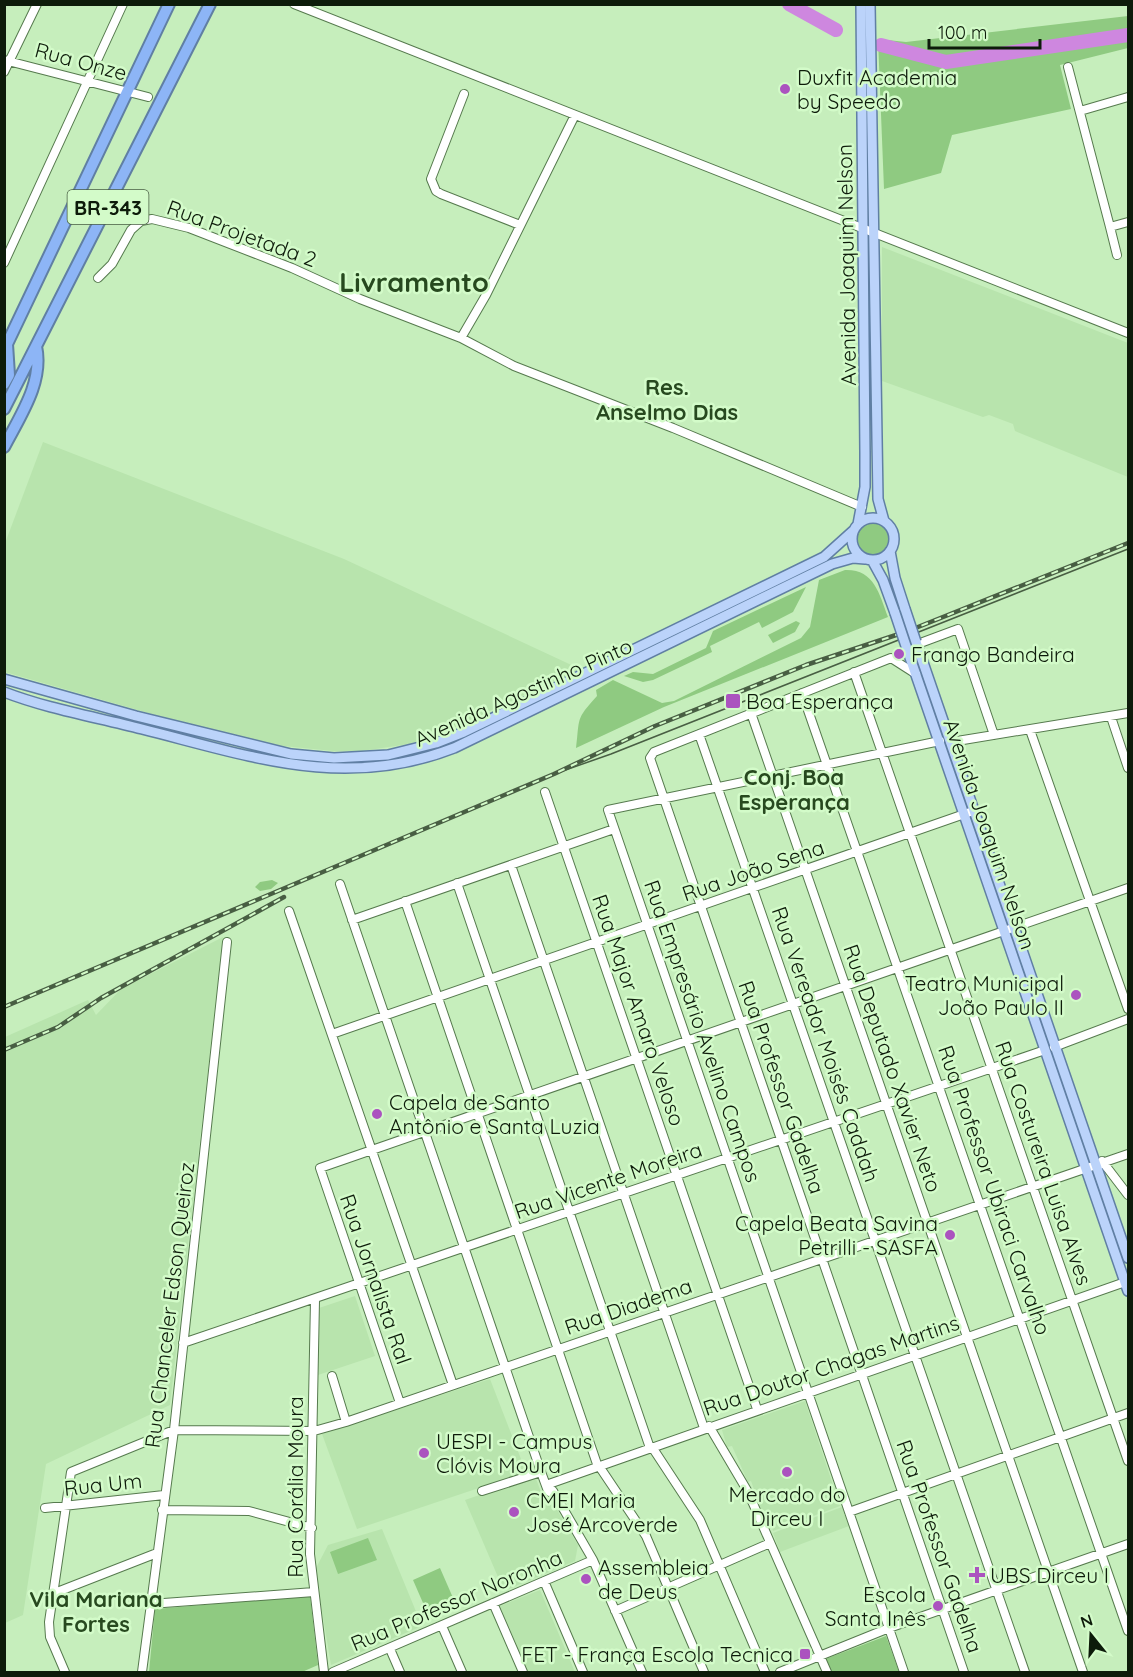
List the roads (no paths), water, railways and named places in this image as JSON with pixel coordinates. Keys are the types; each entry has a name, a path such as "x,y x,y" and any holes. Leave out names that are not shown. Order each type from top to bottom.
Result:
{"highway":[{"name":"BR-343","path":"7,379 6,346 169,4"},
{"name":"BR-343","path":"4,409 210,4"},
{"path":"4,447 38,375 40,362 36,346"}],"main road":[{"name":"Avenida Joaquim Nelson","path":"856,527 862,507 865,454 861,4"},
{"name":"Avenida Joaquim Nelson","path":"870,4 878,499 884,521"},
{"path":"871,518 884,521 892,532 890,551 879,559 869,559 859,555 852,543 856,527 871,518"},
{"name":"Avenida Agostinho Pinto","path":"4,679 255,747 334,758 388,755 428,746 464,732 824,557 856,527"},
{"name":"Avenida Joaquim Nelson","path":"890,551 894,578 920,642 1005,931 1128,1258"},
{"name":"Avenida Agostinho Pinto","path":"4,692 271,763 333,770 399,765 454,748 832,564 853,558 869,559"},
{"name":"Avenida Joaquim Nelson","path":"869,559 883,580 940,741 1015,928 1049,1048"},
{"name":"Avenida Joaquim Nelson","path":"1094,1164 1127,1284"}],"street":[{"path":"4,72 7,60 38,4"},
{"path":"4,263 123,4"},
{"path":"294,4 1128,333"},
{"name":"Rua Onze","path":"7,60 148,97"},
{"path":"1068,67 1117,255"},
{"path":"464,94 431,179 432,185 441,194 520,225"},
{"path":"1080,111 1128,97"},
{"path":"461,338 486,295 575,115"},
{"path":"109,206 141,221"},
{"name":"Rua Projetada 2","path":"98,278 112,264 132,230 141,221 152,219 189,228 461,338 514,366 673,428 862,507"},
{"path":"1110,227 1128,225"},
{"path":"920,642 958,630 994,735"},
{"path":"699,734 891,658 916,674"},
{"name":"Rua Costureira Luisa Alves","path":"854,672 1128,1461"},
{"name":"Rua Professor Ubiraci Carvalho","path":"802,693 1128,1632"},
{"name":"Rua Deputado Xavier Neto","path":"751,713 1083,1672"},
{"path":"951,742 1128,713"},
{"path":"1111,717 1128,768"},
{"path":"1030,730 1092,901 1128,1009"},
{"name":"Rua Professor Gadelha","path":"699,734 654,752 651,762 964,1672"},
{"name":"Rua Vereador Moisés Caddah","path":"699,734 1025,1672"},
{"path":"663,798 940,741"},
{"name":"Rua Major Amaro Veloso","path":"545,792 757,1409"},
{"name":"Rua Empresário Avelino Campos","path":"663,798 608,810 904,1672"},
{"name":"Rua João Sena","path":"544,960 969,813"},
{"path":"352,920 614,829"},
{"path":"511,865 663,1312 706,1427 748,1492 827,1672"},
{"path":"340,884 541,1472 593,1560 642,1672"},
{"path":"457,884 651,1448 691,1504 765,1672"},
{"path":"372,1151 1128,888"},
{"path":"405,902 598,1466 640,1526 704,1672"},
{"path":"289,911 453,1384"},
{"name":"Rua Chanceler Edson Queiroz","path":"142,1672 174,1430 227,942"},
{"path":"332,1034 544,960"},
{"name":"Rua Vicente Moreira","path":"183,1343 359,1285 1128,1019"},
{"name":"Rua Jornalista Ral","path":"372,1151 320,1168 400,1403"},
{"name":"Rua Diadema","path":"174,1430 314,1431 346,1422 821,1257 1128,1154"},
{"path":"1094,1164 1128,1195"},
{"name":"Rua Doutor Chagas Martins","path":"548,1484 808,1391 1127,1284"},
{"name":"Rua Corália Moura","path":"315,1300 310,1554 324,1672"},
{"path":"332,1376 346,1422"},
{"path":"849,1512 1128,1413"},
{"path":"65,1672 49,1631 52,1594 71,1472 174,1430"},
{"path":"482,1491 541,1472"},
{"name":"Rua Um","path":"45,1508 164,1495"},
{"path":"162,1510 259,1512 292,1524 312,1528"},
{"path":"615,1611 770,1543"},
{"path":"780,1672 889,1628 1128,1544"},
{"path":"577,1568 585,1555 585,1545"},
{"path":"52,1594 157,1553"},
{"name":"Rua Professor Noronha","path":"337,1672 593,1560"},
{"path":"544,1581 583,1672"},
{"path":"150,1604 314,1592"},
{"path":"493,1603 523,1672"},
{"path":"442,1626 462,1672"},
{"path":"390,1649 400,1672"}],"waterway":[{"path":"789,4 836,30"},
{"path":"881,45 946,62 1128,35"}],"tram line":[{"path":"554,774 611,754 1128,549"}],"railway":[{"path":"4,1007 554,774 655,726 806,665 908,631 1128,543"},
{"path":"4,1050 58,1027 101,998 284,897"}],"place":[{"name":"Duxfit Academia by Speedo","path":"785,89"},
{"name":"Frango Bandeira","path":"899,654"},
{"name":"Boa Esperança","path":"733,701"},
{"name":"Teatro Municipal João Paulo II","path":"1076,995"},
{"name":"Capela de Santo Antônio e Santa Luzia","path":"377,1114"},
{"name":"Capela Beata Savina Petrilli - SASFA","path":"950,1235"},
{"name":"UESPI - Campus Clóvis Moura","path":"424,1453"},
{"name":"Mercado do Dirceu I","path":"787,1472"},
{"name":"CMEI Maria José Arcoverde","path":"514,1512"},
{"name":"UBS Dirceu I","path":"977,1575"},
{"name":"Assembleia de Deus","path":"586,1579"},
{"name":"Escola Santa Inês","path":"938,1606"},
{"name":"FET - França Escola Tecnica","path":"805,1654"}],"district":[{"name":"Livramento","path":"414,282"},
{"name":"Res. Anselmo Dias","path":"667,400"},
{"name":"Conj. Boa Esperança","path":"794,790"},
{"name":"Vila Mariana Fortes","path":"96,1612"}]}
